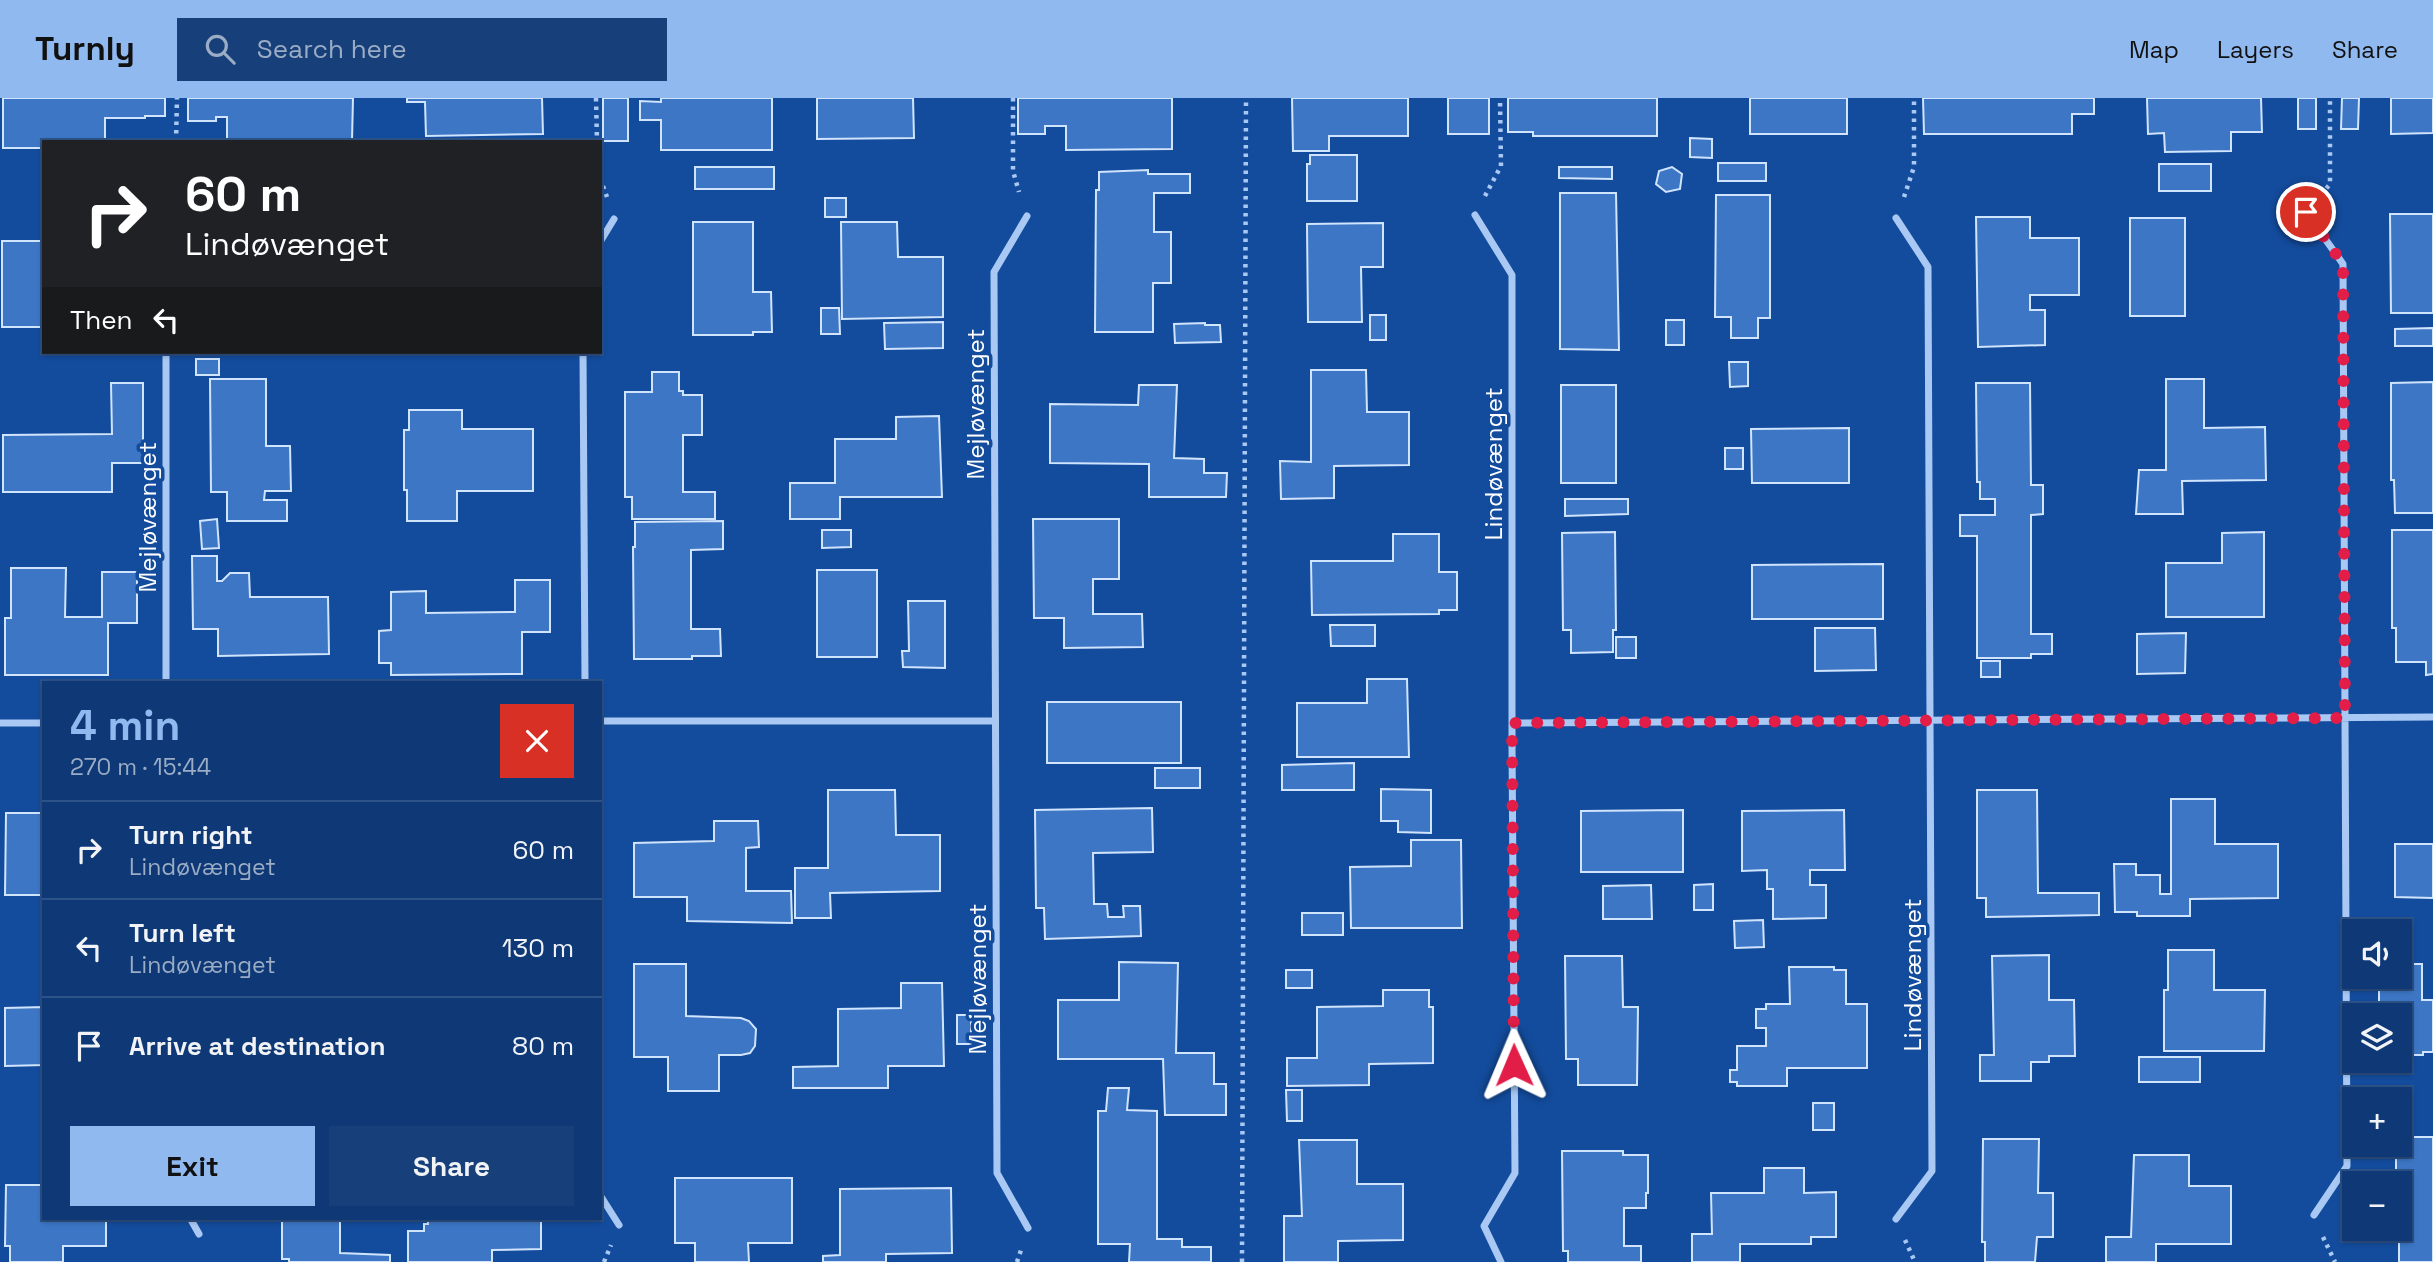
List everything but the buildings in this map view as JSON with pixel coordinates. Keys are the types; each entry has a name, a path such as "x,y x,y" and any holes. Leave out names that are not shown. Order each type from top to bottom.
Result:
{"street":[{"path":"2306,212 2343,264 2347,1166 2314,1215"},
{"name":"Lindøvænget","path":"1475,215 1512,275 1515,1173 1484,1226 1502,1262"},
{"name":"Mejløvænget","path":"1027,216 994,272 997,1173 1028,1228"},
{"path":"602,239 614,219"},
{"name":"Lindøvænget","path":"1896,219 1928,267 1932,1171 1896,1219"},
{"name":"Mejløvænget","path":"166,354 166,681"},
{"path":"583,354 585,681"},
{"path":"1512,723 2433,717"},
{"path":"602,721 995,721"},
{"path":"0,723 42,723"},
{"path":"602,1198 619,1225"},
{"path":"191,1220 199,1234"}],"path":[{"path":"176,140 177,98"},
{"path":"596,98 597,140"},
{"path":"1013,98 1013,171 1027,216"},
{"path":"1242,1262 1246,98"},
{"path":"1475,215 1501,166 1500,98"},
{"path":"1896,219 1914,167 1914,98"},
{"path":"2306,212 2330,184 2330,98"}],"route":[{"path":"1514,1065 1512,723 2345,718 2343,264 2306,212"}]}
